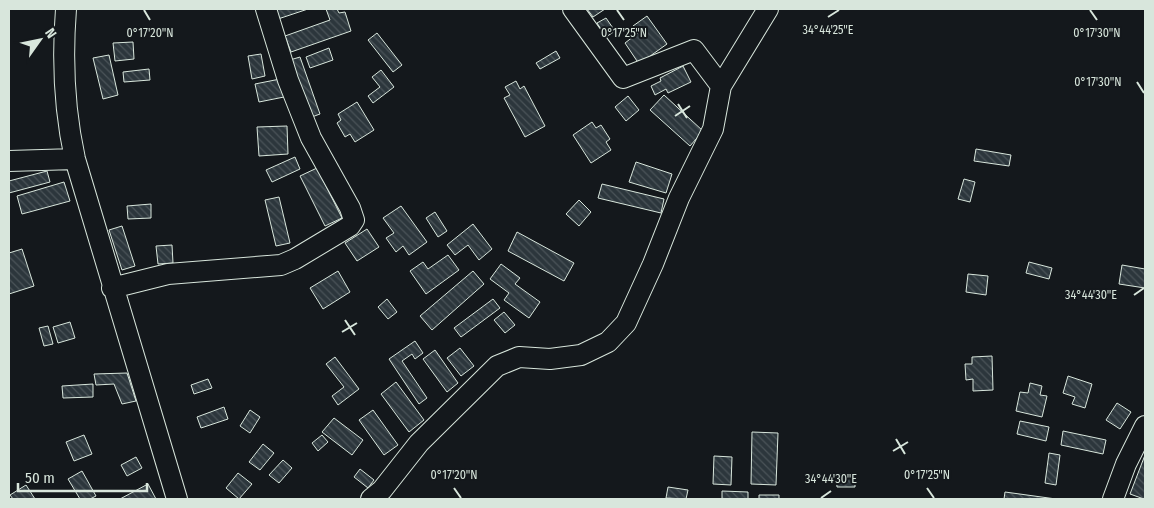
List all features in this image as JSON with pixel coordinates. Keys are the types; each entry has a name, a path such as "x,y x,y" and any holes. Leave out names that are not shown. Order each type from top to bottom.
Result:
{"street":[{"path":"66,9 64,74 68,129 112,288 177,499"},
{"path":"112,288 168,274 281,264 295,259 350,226 354,220 350,208 311,138 288,80 266,9"},
{"path":"573,9 623,78 694,50 721,86"},
{"path":"371,499 382,490 419,443 496,366 519,357 550,359 582,355 608,342 626,323 653,264 679,198 713,129 721,86 768,9"},
{"path":"9,161 75,159"},
{"path":"1113,499 1126,464 1145,426"}],"building":[{"path":"275,9 308,9 278,19"},
{"path":"326,9 337,9 339,13 345,12 351,31 291,52 285,36 330,20"},
{"path":"587,9 605,9 593,17"},
{"path":"647,16 667,44 639,64 625,43 638,33 633,26"},
{"path":"606,18 615,31 606,37 597,23"},
{"path":"377,33 402,65 393,72 368,40"},
{"path":"133,42 134,59 115,61 113,43"},
{"path":"329,48 333,60 310,68 306,57"},
{"path":"556,51 560,58 540,69 536,63"},
{"path":"261,54 265,76 252,79 248,56"},
{"path":"109,55 118,95 103,99 93,58"},
{"path":"300,57 320,114 309,118 290,60"},
{"path":"683,66 691,82 668,93 666,89 655,95 651,86 661,81 660,78"},
{"path":"149,69 150,80 124,82 123,72"},
{"path":"381,70 394,87 373,103 368,96 380,87 372,77"},
{"path":"280,79 284,97 259,102 255,84"},
{"path":"516,81 520,89 524,86 545,126 525,137 504,98 510,95 505,87"},
{"path":"664,95 703,131 690,146 650,110"},
{"path":"628,96 639,110 626,121 615,107"},
{"path":"357,102 374,130 355,142 350,134 345,137 337,123 341,120 338,114"},
{"path":"592,122 596,128 601,125 610,139 606,142 611,150 591,163 573,135"},
{"path":"287,126 288,154 259,156 257,127"},
{"path":"976,149 1011,155 1009,166 974,161"},
{"path":"295,157 300,169 272,182 266,170"},
{"path":"636,162 672,174 666,193 629,182"},
{"path":"317,168 342,218 325,226 300,176"},
{"path":"47,171 50,182 9,193 9,181"},
{"path":"964,179 975,182 970,202 958,199"},
{"path":"64,182 70,201 22,214 17,196"},
{"path":"602,184 664,199 661,213 598,198"},
{"path":"279,197 290,243 276,246 265,200"},
{"path":"579,200 591,212 579,226 566,214"},
{"path":"151,204 151,218 128,219 127,206"},
{"path":"401,206 427,242 409,255 403,246 396,252 386,238 394,233 383,218"},
{"path":"435,212 447,231 438,237 426,218"},
{"path":"473,224 492,249 479,260 468,245 455,255 447,245"},
{"path":"122,226 135,266 122,270 109,230"},
{"path":"367,229 379,247 357,261 345,243"},
{"path":"517,232 574,263 564,281 508,251"},
{"path":"172,245 173,263 158,264 156,246"},
{"path":"22,249 34,286 9,294 9,253"},
{"path":"448,255 459,270 426,294 410,271 423,262 428,269"},
{"path":"1029,262 1052,268 1049,279 1026,273"},
{"path":"501,264 520,278 515,284 540,302 529,318 504,300 509,293 490,279"},
{"path":"1122,265 1145,269 1145,288 1119,284"},
{"path":"338,271 350,292 323,309 310,288"},
{"path":"473,271 484,284 432,330 420,316"},
{"path":"968,274 988,276 986,295 966,292"},
{"path":"387,299 397,312 388,319 378,307"},
{"path":"493,299 500,308 461,337 454,328"},
{"path":"504,312 515,325 505,333 494,320"},
{"path":"70,322 75,338 58,343 53,327"},
{"path":"48,326 53,344 44,346 39,328"},
{"path":"415,341 423,353 415,359 412,354 402,361 427,398 419,404 389,359"},
{"path":"460,348 474,366 461,376 447,358"},
{"path":"435,350 458,383 447,392 423,359"},
{"path":"992,356 993,390 973,391 973,379 966,380 965,364 972,364 972,357"},
{"path":"335,357 359,389 338,405 332,396 344,387 326,364"},
{"path":"127,373 136,401 122,404 114,384 96,385 94,374"},
{"path":"1068,376 1092,384 1085,408 1072,404 1075,397 1063,393"},
{"path":"208,379 212,388 194,394 191,385"},
{"path":"396,382 424,420 409,432 381,394"},
{"path":"1030,383 1042,386 1040,395 1047,396 1042,417 1016,411 1020,392 1028,393"},
{"path":"93,384 93,397 63,398 62,386"},
{"path":"1117,403 1131,412 1120,429 1106,420"},
{"path":"224,407 228,419 201,428 197,417"},
{"path":"250,410 260,417 250,433 240,426"},
{"path":"373,410 398,445 384,455 359,420"},
{"path":"334,418 363,440 352,455 322,432"},
{"path":"1020,421 1049,427 1046,441 1017,434"},
{"path":"1063,431 1106,440 1103,454 1061,445"},
{"path":"752,432 778,433 776,485 751,484"},
{"path":"84,435 92,454 74,461 66,442"},
{"path":"322,435 328,442 318,451 312,443"},
{"path":"263,444 274,453 260,470 249,462"},
{"path":"1049,453 1060,455 1056,485 1045,483"},
{"path":"1145,455 1145,499 1144,499 1130,494"},
{"path":"714,456 732,457 731,485 713,484"},
{"path":"136,457 142,468 127,476 121,465"},
{"path":"283,460 292,468 279,483 269,475"},
{"path":"360,469 374,480 368,488 354,477"},
{"path":"82,471 96,496 90,499 80,499 68,479"},
{"path":"238,473 252,484 239,499 226,488"},
{"path":"836,474 855,474 855,487 837,487"},
{"path":"148,484 156,499 120,499"},
{"path":"26,485 35,499 13,499 10,495"},
{"path":"668,487 688,490 686,499 666,498"},
{"path":"722,491 748,492 748,499 722,499"},
{"path":"1005,492 1056,499 1004,499"},
{"path":"759,495 779,495 779,499 759,499"}]}
